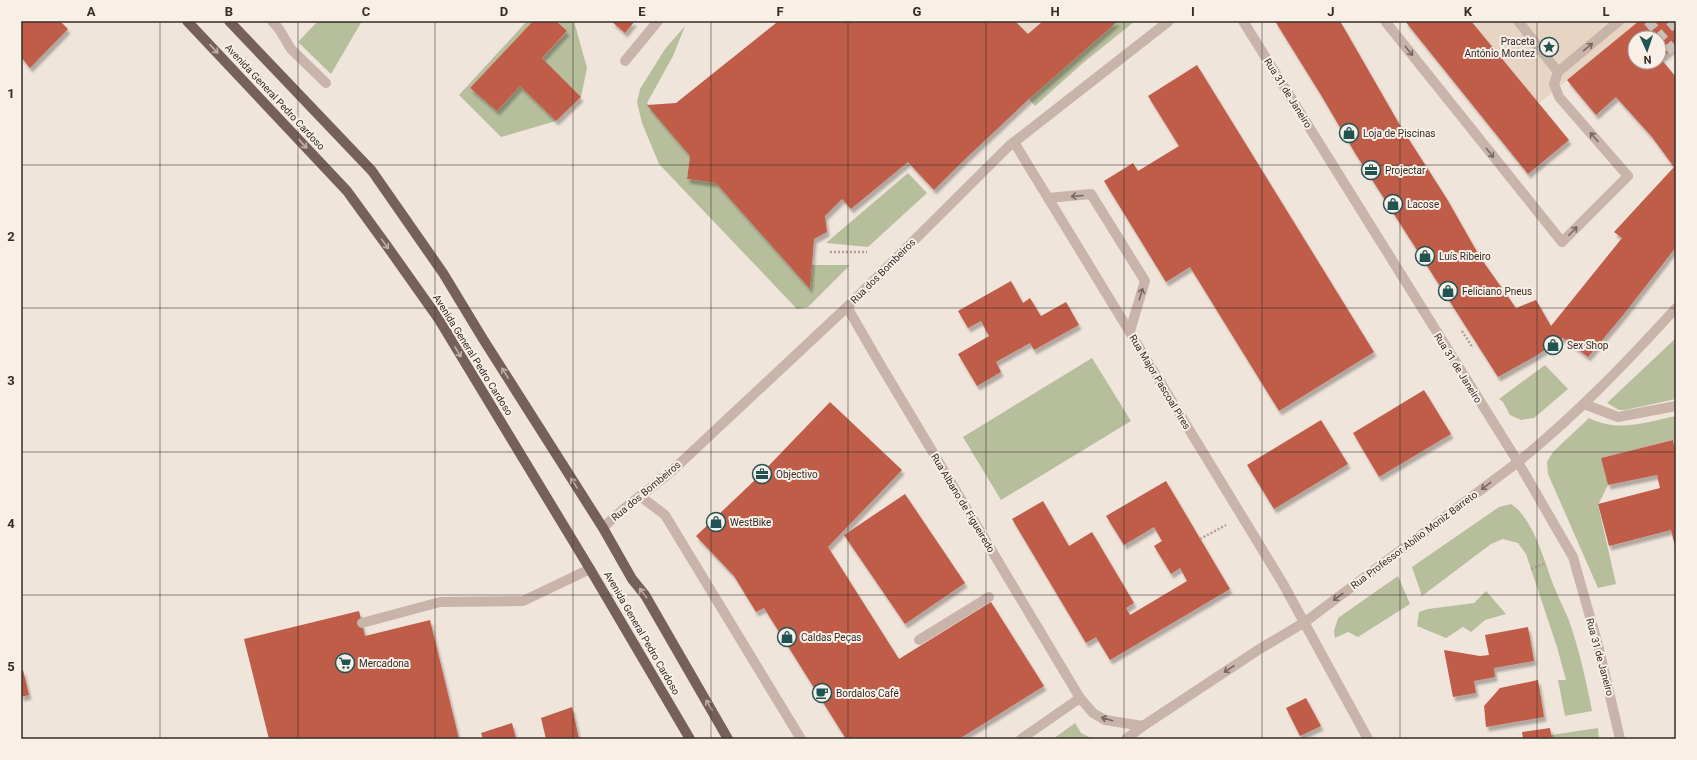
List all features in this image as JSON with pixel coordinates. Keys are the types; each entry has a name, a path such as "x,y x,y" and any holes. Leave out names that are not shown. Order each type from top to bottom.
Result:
{"main road":[{"name":"Avenida General Pedro Cardoso","path":"187,21 347,191 438,318 590,569 690,739"},
{"name":"Avenida General Pedro Cardoso","path":"229,21 372,171 444,273 483,339 603,528 632,579 645,595 728,739"}],"street":[{"path":"272,21 279,29 291,49 326,83"},
{"path":"625,61 658,21"},
{"name":"Rua dos Bombeiros","path":"603,528 671,472 847,307 1014,142 1169,21"},
{"name":"Rua 31 de Janeiro","path":"1243,21 1518,462 1573,558 1598,645 1620,739"},
{"path":"1385,21 1562,242 1628,176 1559,97 1554,84 1558,72 1619,21"},
{"path":"1518,21 1558,72"},
{"name":"Rua Major Pascoal Pires","path":"1014,142 1130,331 1305,622 1368,739"},
{"path":"1048,198 1091,194 1145,281 1130,331"},
{"name":"Rua Albano de Figueiredo","path":"847,307 880,366 1080,698 1093,713 1106,720 1143,726"},
{"name":"Rua Professor Abílio Moniz Barreto","path":"1126,739 1143,726 1258,650 1305,622 1518,462 1550,436 1620,369 1676,308"},
{"path":"1584,404 1618,417 1676,406"},
{"path":"640,496 664,515 801,739"},
{"path":"362,624 440,602 523,601 590,569"},
{"path":"919,640 989,597"},
{"path":"1021,739 1080,698"}],"path":[{"path":"830,252 867,252"},
{"path":"1462,331 1473,348"},
{"path":"1200,539 1242,516"},
{"path":"1531,569 1546,563"}],"green space":[{"path":"318,21 362,21 331,74 298,42"},
{"path":"527,21 533,21 470,88 497,111 520,86 556,121 501,137 459,95"},
{"path":"556,21 574,21 587,68 581,97 542,58 567,32"},
{"path":"1118,21 1135,21 1083,63 1035,106 1029,99"},
{"path":"685,26 673,56 647,103 690,156 687,179 716,183 810,289 812,265 850,265 808,307 797,309 659,164 642,123 637,102 640,89 665,49"},
{"path":"908,173 927,193 868,247 826,243"},
{"path":"1676,338 1676,399 1625,410 1619,410 1607,403"},
{"path":"1092,358 1131,421 1001,500 963,437"},
{"path":"1545,365 1568,389 1534,418 1521,420 1510,415 1503,402 1499,399"},
{"path":"1676,416 1676,456 1673,440 1601,458 1608,485 1598,505 1616,584 1598,588 1548,474 1547,462 1553,452 1589,418 1611,425 1621,426"},
{"path":"1511,504 1519,510 1532,529 1568,618 1582,664 1592,711 1565,716 1558,680 1566,680 1557,647 1526,554 1518,543 1503,539 1491,544 1422,596 1412,567 1499,507"},
{"path":"1398,576 1410,604 1358,637 1348,632 1335,638 1334,631 1338,618"},
{"path":"1486,591 1506,614 1485,620 1471,632 1463,627 1446,638 1417,626 1419,612 1428,609 1474,603"},
{"path":"1075,723 1081,733 1091,738 1053,739"},
{"path":"1598,728 1599,739 1552,739 1551,735"}],"shaded area":[{"path":"1015,21 1043,21 1028,34"},
{"name":"Praceta António Montez","path":"1471,21 1640,21 1627,30 1539,103"}],"building":[{"path":"21,21 60,21 68,29 30,68 21,57"},
{"path":"533,21 556,21 567,31 542,58 581,97 556,121 520,86 497,111 470,88"},
{"path":"611,21 635,21 625,33"},
{"path":"774,21 1015,21 1028,34 1043,21 1118,21 1029,99 934,190 908,162 851,209 842,199 825,216 827,232 814,239 810,289 716,183 687,179 690,156 647,105 676,103 776,23"},
{"path":"1275,21 1340,21 1401,127 1447,199 1480,257 1516,308 1536,300 1551,326 1622,238 1614,232 1674,167 1652,137 1616,97 1596,115 1567,80 1627,31 1627,70 1667,70 1667,66 1676,77 1676,247 1624,314 1588,357 1563,338 1534,357 1498,377 1355,153"},
{"path":"1405,21 1471,21 1569,140 1528,174"},
{"path":"1639,21 1676,21 1676,46 1667,54 1667,30 1628,30"},
{"path":"1197,65 1374,352 1279,411 1190,267 1166,282 1104,181 1133,163 1138,171 1179,146 1148,96"},
{"path":"1011,281 1023,303 1030,298 1041,316 1066,302 1079,325 1034,350 1030,343 996,362 1001,372 977,386 958,354 989,336 981,321 968,328 958,311"},
{"path":"1424,390 1451,434 1379,477 1353,433"},
{"path":"830,402 902,470 828,547 899,659 991,602 1044,686 959,739 846,739 764,608 756,612 734,576 696,536 756,479"},
{"path":"1321,420 1348,464 1274,509 1247,465"},
{"path":"1673,440 1676,456 1676,550 1671,530 1609,546 1598,504 1660,488 1657,475 1608,485 1601,458"},
{"path":"1166,481 1230,589 1110,660 1096,637 1086,643 1012,519 1043,501 1069,546 1092,532 1134,603 1126,608 1130,615 1187,581 1180,568 1171,574 1154,546 1162,541 1154,527 1124,545 1106,516"},
{"path":"905,494 965,583 905,624 844,535"},
{"name":"Mercadona","path":"359,611 365,636 430,620 459,739 269,739 244,639"},
{"path":"1528,627 1534,661 1494,668 1495,677 1474,681 1476,693 1453,697 1444,650 1480,656 1489,655 1485,635"},
{"path":"23,670 29,695 21,697 21,671"},
{"path":"1538,680 1544,717 1486,727 1484,706 1500,688"},
{"path":"1306,698 1321,726 1300,736 1286,708"},
{"path":"572,707 579,739 546,739 541,718"},
{"path":"512,723 516,739 483,739 481,733"},
{"path":"1550,728 1552,739 1523,739 1522,732"}],"tunnel":[{"path":"1648,21 1676,54"},
{"path":"1670,21 1676,28"}],"place":[{"name":"Praceta António Montez","path":"1549,47"},
{"name":"Loja de Piscinas","path":"1349,133"},
{"name":"Projectar","path":"1371,170"},
{"name":"Lacose","path":"1393,204"},
{"name":"Luís Ribeiro","path":"1425,256"},
{"name":"Feliciano Pneus","path":"1448,291"},
{"name":"Sex Shop","path":"1553,345"},
{"name":"Objectivo","path":"762,474"},
{"name":"WestBike","path":"716,522"},
{"name":"Caldas Peças","path":"787,637"},
{"name":"Mercadona","path":"345,663"},
{"name":"Bordalos Café","path":"822,693"}]}
